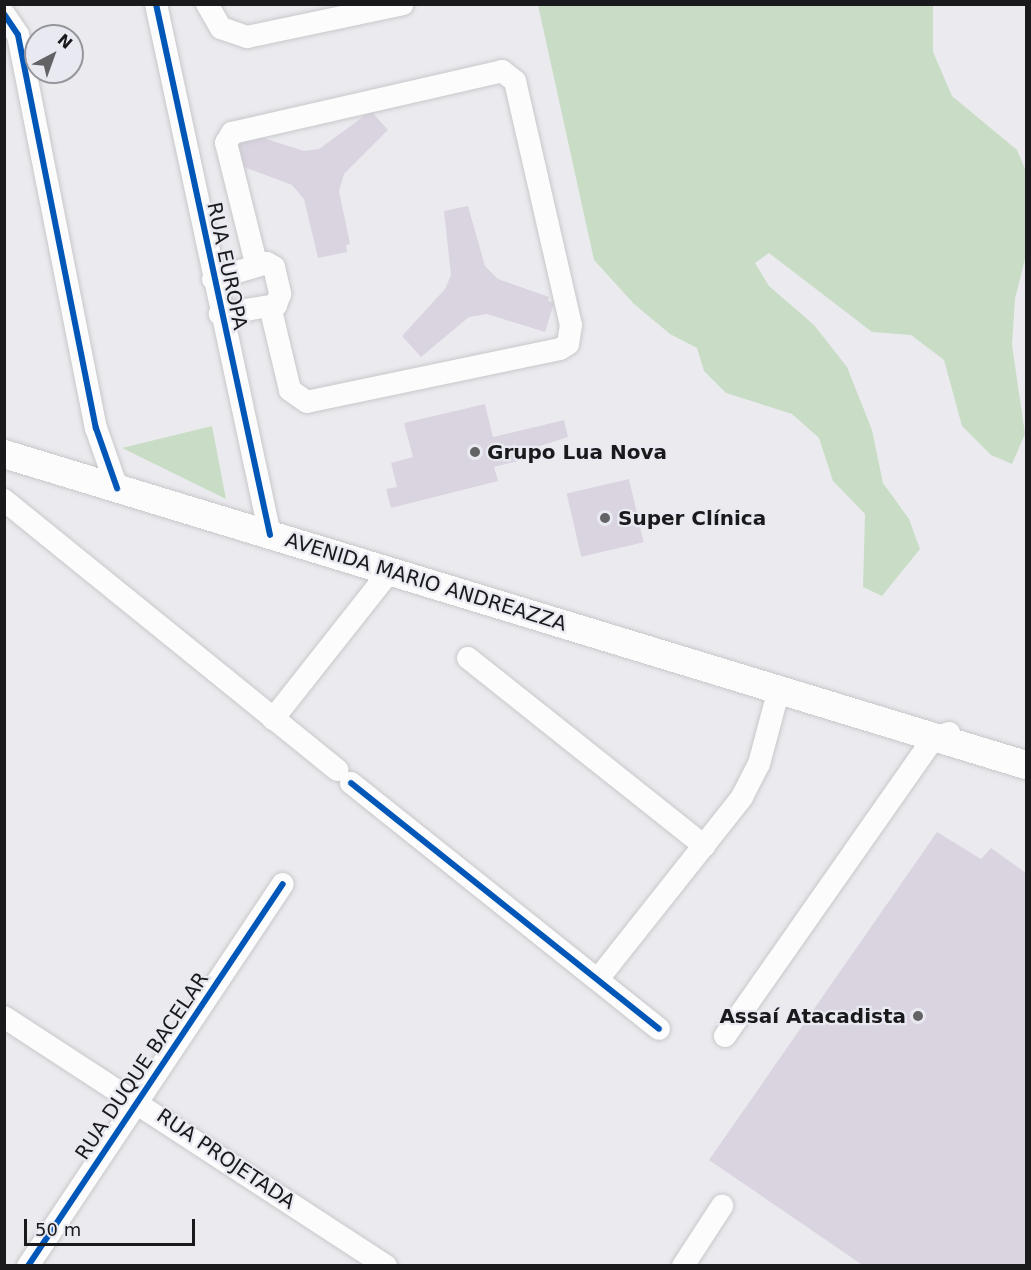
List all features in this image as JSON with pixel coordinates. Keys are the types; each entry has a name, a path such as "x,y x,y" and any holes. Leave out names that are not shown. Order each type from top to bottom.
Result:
{"main road":[{"name":"AVENIDA MARIO ANDREAZZA","path":"4,454 1026,765"},
{"name":"AVENIDA MARIO ANDREAZZA","path":"779,689 970,735 1026,751"}],"street":[{"name":"RUA EUROPA","path":"156,4 220,314 270,534"},
{"path":"207,4 221,28 247,37 403,4"},
{"path":"4,14 18,35 96,428 117,488"},
{"path":"256,263 226,143 232,133 502,71 515,81 571,325 568,344 560,350 307,402 290,390 270,306"},
{"path":"213,279 256,263 274,267 280,300 270,306 220,314"},
{"path":"4,500 344,777 659,1029"},
{"path":"273,719 390,571"},
{"path":"468,658 704,846"},
{"path":"598,979 742,797 759,765 779,689"},
{"path":"725,1036 934,738 950,733 970,735"},
{"name":"RUA DUQUE BACELAR","path":"28,1266 282,884"},
{"name":"RUA PROJETADA","path":"4,1017 138,1101 386,1266"},
{"path":"682,1266 723,1206"}],"green space":[{"path":"538,5 933,5 933,52 952,96 1017,150 1026,171 1026,255 1015,299 1012,345 1025,434 1012,464 991,455 962,426 944,360 911,335 872,332 769,253 755,263 769,286 814,325 847,367 872,430 883,483 909,519 920,549 882,596 863,587 865,514 833,481 819,438 792,414 726,393 704,371 697,348 670,334 634,304 594,260"},
{"path":"212,426 226,499 122,448"}],"building":[{"path":"371,111 388,130 344,174 339,191 350,244 346,245 347,252 318,258 304,199 292,185 233,163 242,137 255,141 257,136 304,151 319,149"},
{"path":"468,206 485,266 498,279 549,297 548,301 554,303 545,332 487,314 469,317 421,357 402,336 445,289 451,275 444,211"},
{"name":"Grupo Lua Nova","path":"485,404 493,437 564,420 568,437 537,447 539,456 494,467 498,481 391,508 386,489 397,487 391,463 413,457 404,423"},
{"name":"Super Clínica","path":"629,479 644,542 581,557 567,493"},
{"name":"Assaí Atacadista","path":"937,832 981,859 991,848 1026,873 1026,1266 864,1266 709,1160"}],"cycle path":[{"path":"156,4 270,535"},
{"path":"4,14 18,35 96,428 117,488"},
{"path":"351,783 659,1029"},
{"path":"28,1266 283,884"}],"place":[{"name":"Grupo Lua Nova","path":"475,452"},
{"name":"Super Clínica","path":"605,518"},
{"name":"Assaí Atacadista","path":"918,1016"}]}
